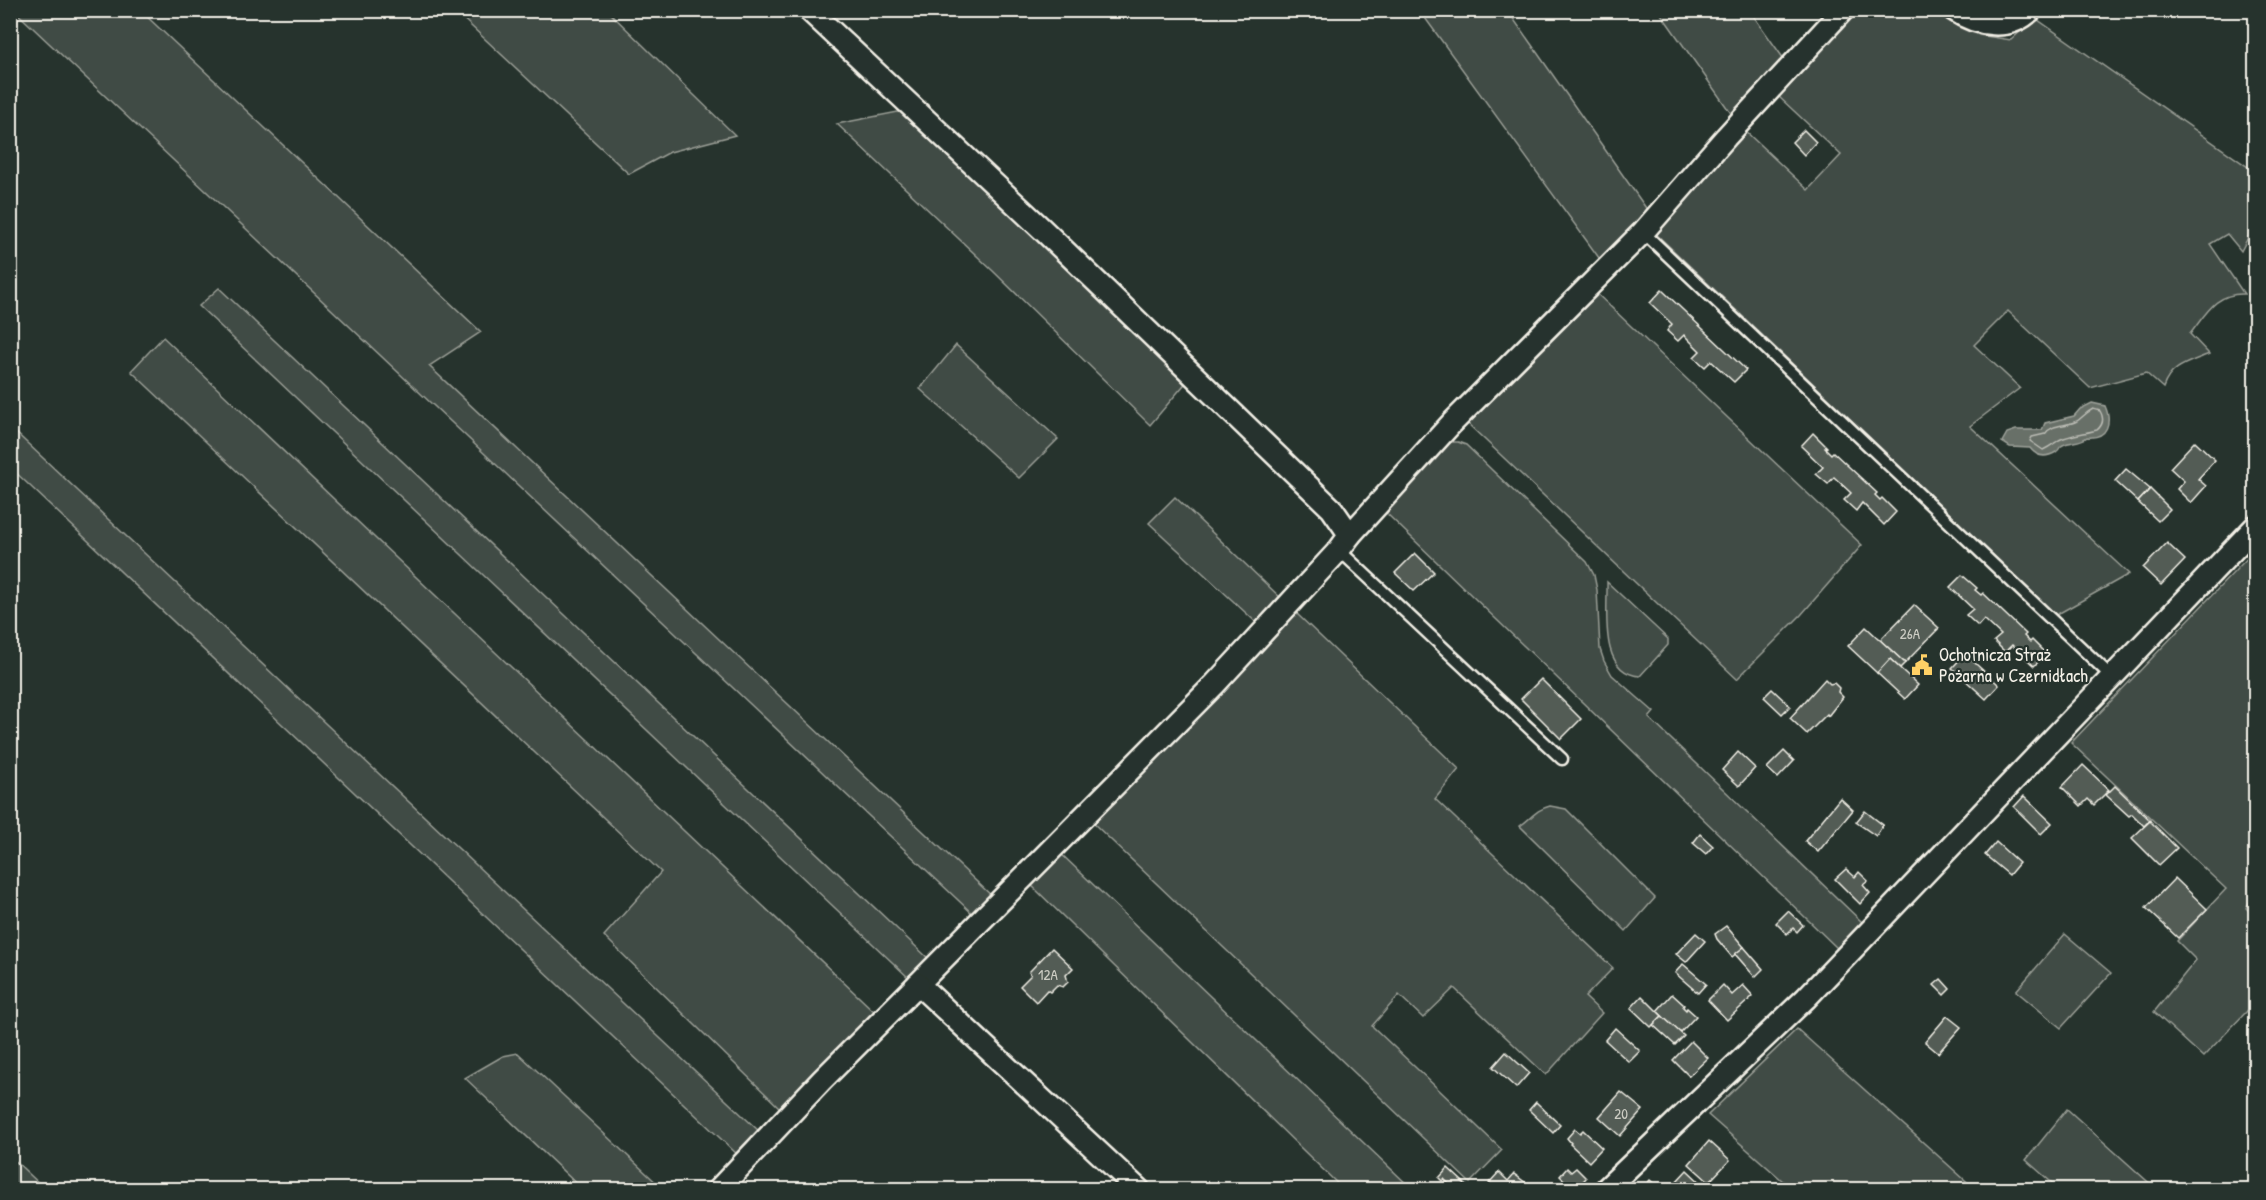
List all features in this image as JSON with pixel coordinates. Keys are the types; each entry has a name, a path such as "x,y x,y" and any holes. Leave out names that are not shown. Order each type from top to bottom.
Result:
{"street":[{"path":"809,10 1042,229 1332,509 1344,542"},
{"path":"718,1190 822,1080 1215,684 1451,424 1643,232 1726,137 1843,10"},
{"path":"1954,10 1961,15 1988,24 2009,24 2024,18 2031,10"},
{"path":"1605,1190 1806,998 2256,526"},
{"path":"918,984 1139,1190"}],"lane":[{"path":"1643,232 2112,677"},
{"path":"1344,542 1562,759"}],"shaded area":[{"path":"15,11 141,11 481,332 429,366 994,898 975,916"},
{"path":"455,11 608,11 735,135 670,152 629,174"},
{"path":"1420,11 1508,11 1648,211 1602,262"},
{"path":"1659,11 1750,11 1786,62 1735,119"},
{"path":"1849,11 1943,11 1979,35 2011,40 2035,18 2255,172 2255,224 2241,251 2227,234 2210,244 2244,294 2226,297 2206,312 2190,334 2209,354 2176,370 2166,380 2163,388 2146,373 2090,388 2008,311 1974,345 2020,388 1970,426 2129,574 2056,615 1653,231 1743,129 1808,190 1841,155 1778,96"},
{"path":"908,110 1189,379 1150,425 993,271 837,124"},
{"path":"219,288 930,960 911,980 199,306"},
{"path":"1594,291 1862,545 1801,615 1737,679 1465,421"},
{"path":"163,337 878,1015 782,1110 604,936 661,872 131,371"},
{"path":"956,345 1058,439 1019,478 920,389"},
{"path":"10,427 760,1132 738,1155 11,468"},
{"path":"1444,442 1458,442 1466,445 1587,562 1594,575 1597,590 1600,649 1612,675 1654,712 1649,718 1863,923 1837,948 1382,509"},
{"path":"1175,497 1283,600 1260,626 1149,523"},
{"path":"2255,550 2256,891 2246,908 2255,917 2255,1014 2249,1009 2203,1057 2154,1012 2196,960 2177,941 2226,889 2071,743"},
{"path":"1607,582 1668,639 1668,645 1640,676 1627,672 1617,664 1611,653 1607,624"},
{"path":"1296,613 1459,769 1435,799 1613,968 1585,997 1602,1013 1546,1075 1454,988 1423,1018 1399,995 1372,1026 1502,1150 1470,1183 1089,819"},
{"path":"1550,806 1566,809 1655,898 1626,931 1520,826 1537,812"},
{"path":"1058,851 1412,1189 1343,1189 1028,882"},
{"path":"2065,934 2111,973 2061,1028 2016,991"},
{"path":"1797,1029 1975,1189 1792,1189 1708,1115"},
{"path":"518,1053 663,1189 582,1189 465,1078 503,1056"},
{"path":"2067,1109 2156,1189 2059,1189 2026,1160"},
{"path":"11,1157 45,1189 11,1189"}],"water":[{"path":"2092,403 2105,406 2107,412 2108,423 2100,435 2066,444 2056,452 2045,456 2039,455 2030,448 2010,447 2002,442 2007,433 2016,430 2042,430 2045,423 2074,416 2080,409"}],"building":[{"path":"1804,130 1816,142 1804,155 1792,142"},
{"path":"1662,290 1746,370 1734,382 1711,361 1705,367 1694,357 1700,351 1684,335 1678,341 1667,331 1672,324 1650,303"},
{"path":"1813,433 1831,454 1833,452 1877,493 1875,495 1880,500 1882,498 1896,512 1884,525 1862,503 1856,511 1844,500 1851,493 1834,477 1828,484 1816,474 1823,467 1801,446"},
{"path":"2195,441 2215,460 2198,479 2206,486 2191,503 2177,489 2184,481 2170,468"},
{"path":"2126,469 2150,489 2138,502 2115,481"},
{"path":"2150,489 2170,509 2158,521 2138,502"},
{"path":"2167,543 2185,560 2161,585 2143,568"},
{"path":"1415,553 1434,572 1414,591 1395,573"},
{"path":"1962,575 1977,588 1975,590 1981,595 1983,593 2026,634 2024,636 2030,642 2032,640 2046,654 2034,666 2012,645 2005,652 1994,641 2001,635 1984,619 1978,626 1966,615 1973,609 1950,587"},
{"path":"1914,605 1939,628 1905,663 1880,640"},
{"path":"1866,627 1905,663 1900,668 1890,659 1877,673 1848,646"},
{"path":"1965,654 1999,685 1986,699 1952,668"},
{"path":"1890,659 1918,685 1905,699 1877,673"},
{"path":"1541,679 1581,719 1561,739 1521,699"},
{"path":"1825,679 1839,688 1838,692 1843,697 1828,716 1827,714 1807,734 1790,718"},
{"path":"1772,689 1790,706 1782,714 1764,697"},
{"path":"1784,751 1794,761 1778,778 1767,768"},
{"path":"1738,752 1755,768 1739,786 1722,770"},
{"path":"2083,765 2109,790 2094,805 2088,799 2081,806 2062,787"},
{"path":"2115,786 2150,820 2144,826 2106,795"},
{"path":"2024,796 2052,823 2041,834 2014,807"},
{"path":"1840,798 1853,810 1818,852 1805,841"},
{"path":"1865,811 1883,825 1876,836 1856,822"},
{"path":"2150,821 2177,848 2159,865 2132,838"},
{"path":"1700,834 1713,846 1706,854 1693,843"},
{"path":"1996,842 2019,863 2009,875 1985,855"},
{"path":"1846,869 1855,877 1859,872 1868,881 1863,885 1870,893 1860,904 1835,879"},
{"path":"2175,878 2207,909 2178,938 2146,908"},
{"path":"1788,911 1803,925 1797,932 1793,928 1787,934 1776,923"},
{"path":"1726,926 1744,947 1732,957 1715,934"},
{"path":"1696,933 1705,941 1686,962 1676,954"},
{"path":"1744,947 1763,969 1755,977 1735,954"},
{"path":"1052,948 1073,968 1066,975 1068,982 1063,987 1057,985 1050,992 1047,990 1036,1002 1020,986 1031,975 1029,972"},
{"path":"1683,964 1706,984 1698,993 1675,973"},
{"path":"1941,979 1950,989 1944,995 1934,985"},
{"path":"1723,985 1732,995 1743,985 1753,996 1727,1020 1708,1000"},
{"path":"1672,994 1686,1010 1687,1008 1696,1016 1680,1033 1657,1011"},
{"path":"1642,996 1662,1016 1651,1027 1631,1008"},
{"path":"1662,1016 1684,1036 1675,1045 1653,1025"},
{"path":"1947,1016 1961,1027 1938,1053 1925,1042"},
{"path":"1615,1028 1640,1051 1629,1062 1605,1040"},
{"path":"1691,1041 1708,1058 1689,1076 1673,1060"},
{"path":"1506,1052 1529,1073 1516,1088 1493,1067"},
{"path":"1621,1092 1643,1110 1620,1136 1599,1117"},
{"path":"1536,1102 1560,1125 1553,1133 1529,1110"},
{"path":"1575,1129 1580,1133 1583,1130 1602,1148 1589,1162 1570,1144 1567,1138"},
{"path":"1709,1141 1730,1160 1709,1182 1689,1164"},
{"path":"1448,1168 1471,1190 1455,1190 1444,1179 1442,1181 1439,1178"},
{"path":"1567,1168 1571,1172 1576,1168 1586,1178 1575,1190 1554,1190 1564,1180 1560,1176"},
{"path":"1687,1170 1708,1190 1682,1190 1675,1183"},
{"path":"1499,1172 1508,1181 1514,1174 1530,1186 1526,1190 1496,1190 1489,1183"},
{"path":"1650,1180 1661,1190 1641,1190"}],"place":[{"name":"Ochotnicza Straż Pożarna w Czernidłach","path":"1922,665"}]}
